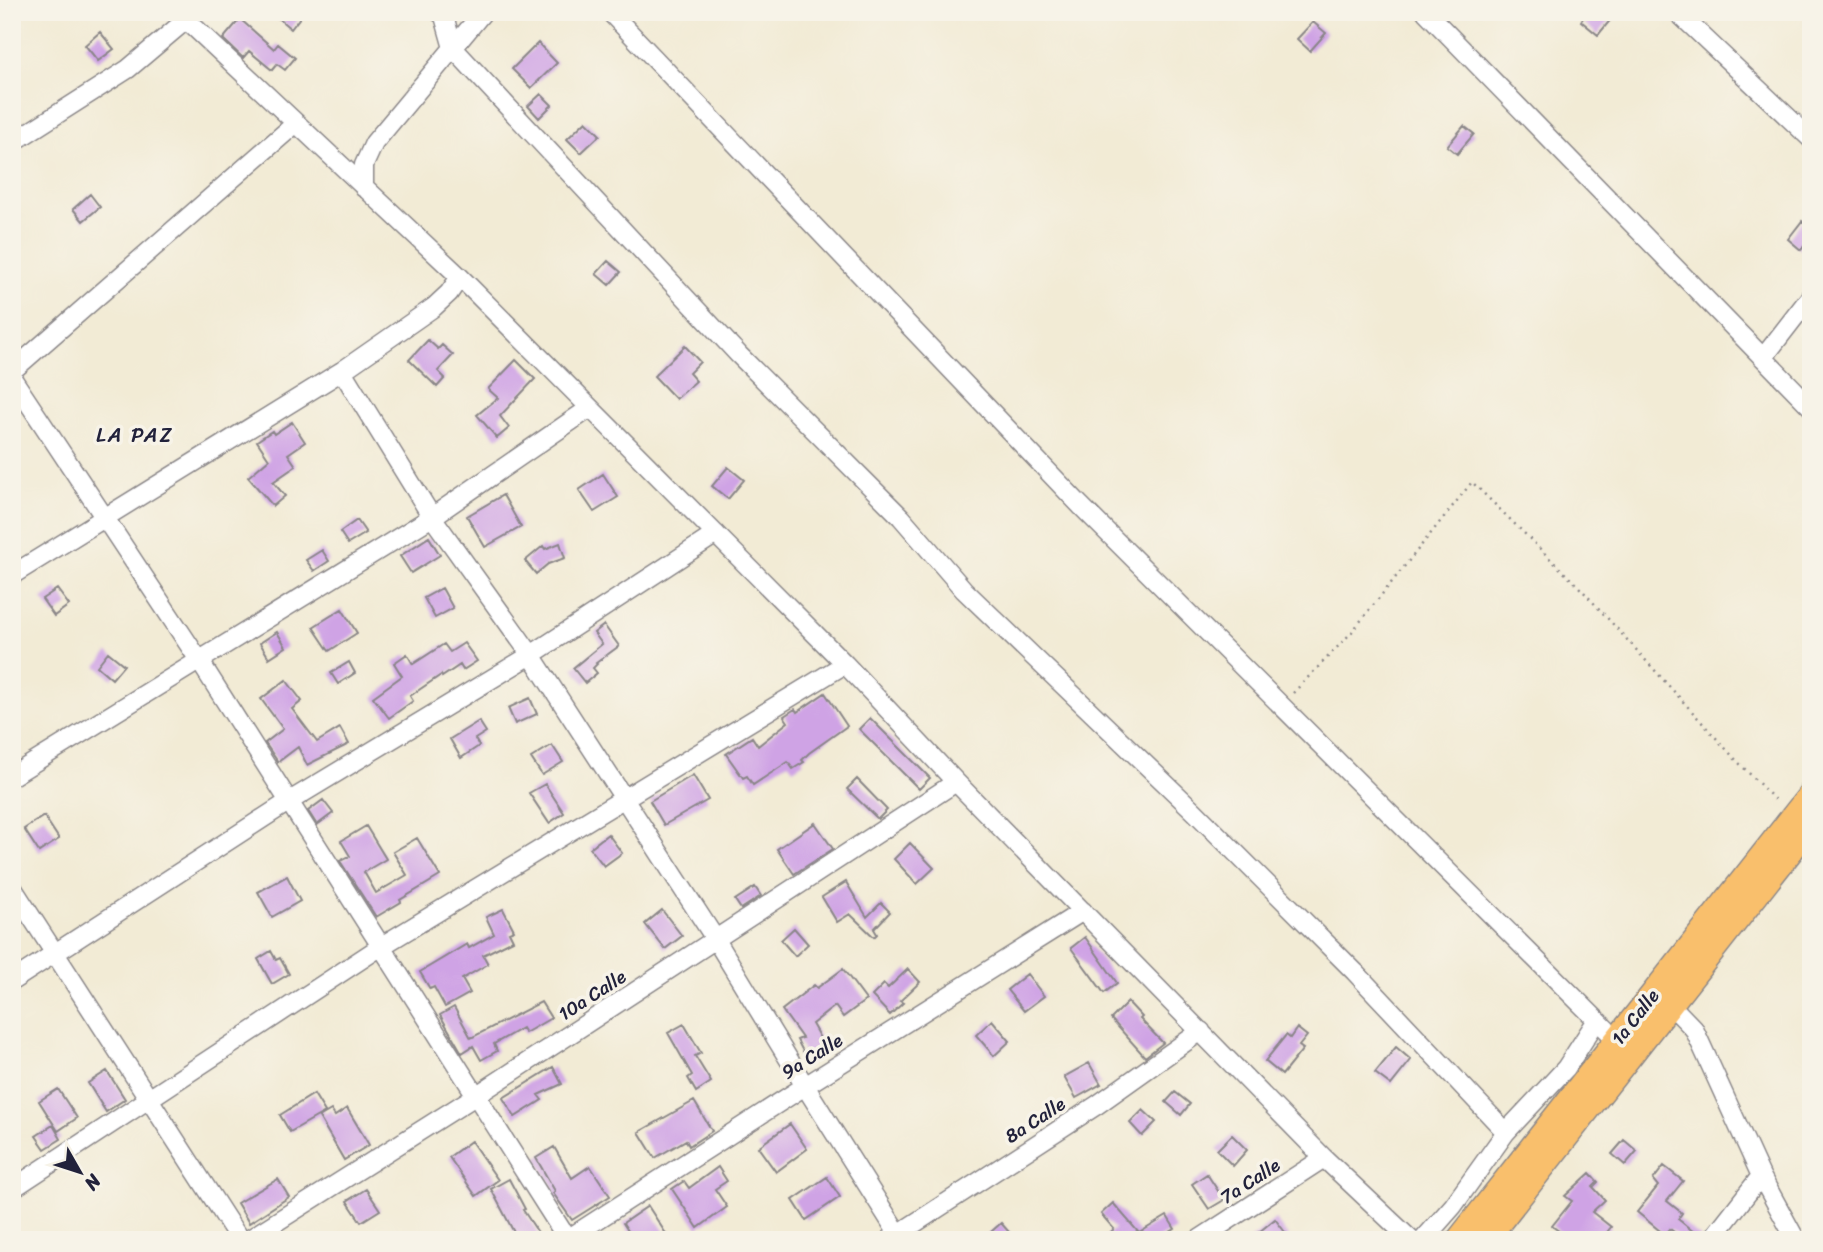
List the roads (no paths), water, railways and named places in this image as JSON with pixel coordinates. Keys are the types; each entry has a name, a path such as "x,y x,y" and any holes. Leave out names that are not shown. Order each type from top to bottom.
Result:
{"main road":[{"name":"1a Calle","path":"1486,1240 1663,997 1801,822 1811,793"},
{"name":"1a Calle","path":"1458,1240 1617,1040 1663,997"}],"street":[{"path":"439,12 443,16 453,48 739,355 901,517 964,590 1194,811 1327,944 1506,1132"},
{"path":"363,188 364,165 374,143 483,12"},
{"path":"610,12 1081,506 1617,1040"},
{"path":"1426,12 1811,407"},
{"path":"1677,12 1811,139"},
{"path":"12,143 128,69 182,16 460,277 845,664 956,782 1324,1158 1411,1240"},
{"path":"12,371 295,124"},
{"path":"12,575 342,372 434,307 449,293 460,277"},
{"path":"1763,358 1811,296"},
{"path":"342,372 432,517 531,655 716,940 897,1238"},
{"path":"12,378 199,660 567,1240"},
{"path":"12,776 432,517 590,408"},
{"path":"12,981 288,802 531,655 716,534"},
{"path":"12,1189 380,947 845,664"},
{"name":"10a Calle","path":"248,1240 477,1095 956,782"},
{"path":"12,887 240,1240"},
{"name":"9a Calle","path":"567,1240 804,1086 1083,911"},
{"path":"1663,997 1694,1030 1760,1176 1796,1240"},
{"path":"1423,1240 1453,1206 1506,1132 1566,1068 1597,1020"},
{"name":"8a Calle","path":"897,1238 1097,1105 1202,1031"},
{"name":"7a Calle","path":"1198,1240 1324,1158"},
{"path":"1711,1240 1760,1176"}],"district":[{"name":"LA PAZ","path":"135,435"}]}
